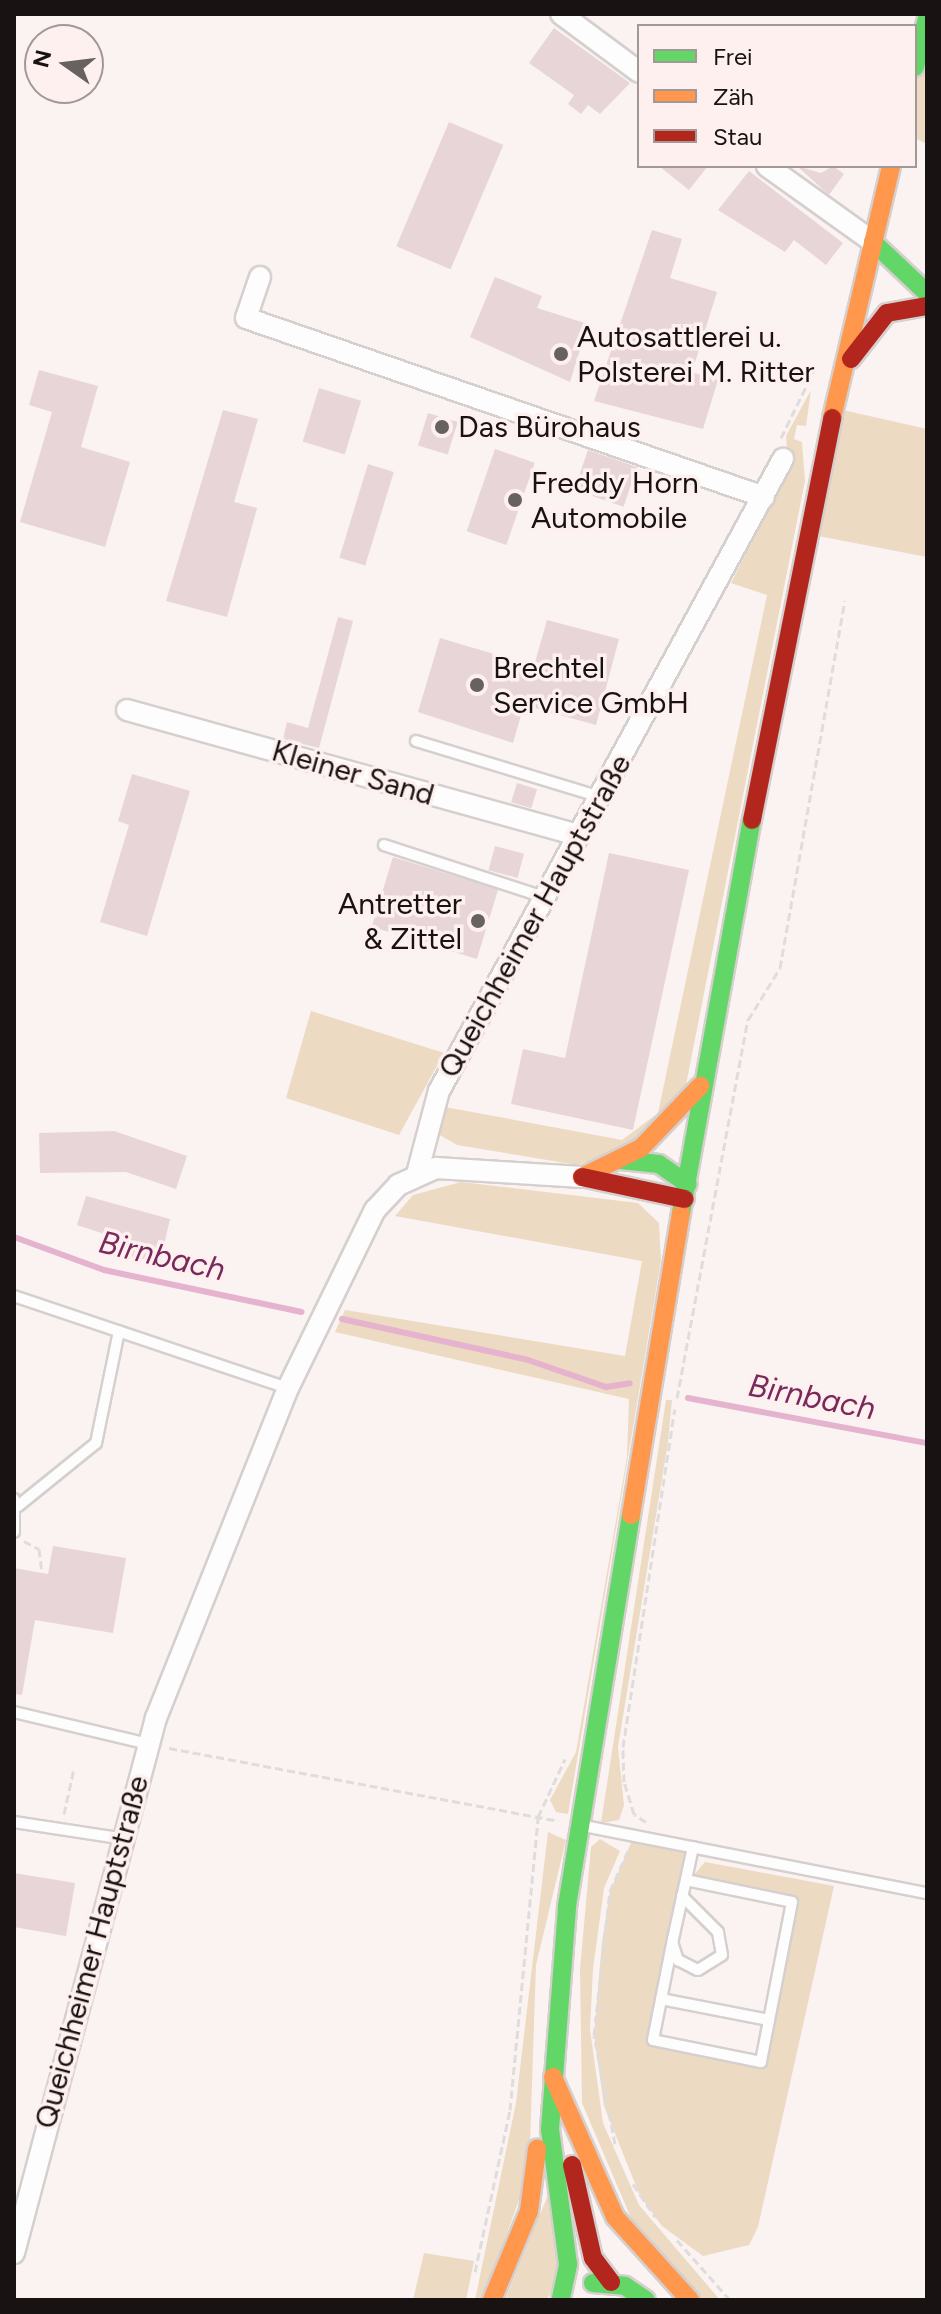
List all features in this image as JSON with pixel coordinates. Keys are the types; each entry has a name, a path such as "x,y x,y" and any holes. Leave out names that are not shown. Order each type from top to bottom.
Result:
{"main road":[{"path":"917,59 927,18"},
{"path":"560,2299 568,2264 551,2153 557,1979 686,1192 700,1086 841,374 891,168"},
{"path":"873,242 927,293"},
{"path":"864,274 927,303"},
{"path":"841,374 887,313 927,303"},
{"path":"582,1177 621,1160 700,1086"},
{"path":"621,1160 659,1164 686,1192"},
{"path":"582,1177 686,1192"},
{"path":"553,2077 587,2240 611,2282 646,2300"},
{"path":"492,2300 532,2201 553,2077"},
{"path":"553,2077 615,2217 690,2300"},
{"path":"560,2299 579,2286 611,2282"}],"street":[{"path":"561,14 637,71"},
{"path":"770,168 873,242"},
{"path":"260,277 246,318 764,497"},
{"name":"Queichheimer Hauptstraße","path":"14,2253 119,1838 148,1744 288,1388 375,1210 417,1174 439,1091 764,497 781,451"},
{"name":"Kleiner Sand","path":"127,710 579,835"},
{"path":"417,1174 445,1167 582,1177"}],"lane":[{"path":"416,741 600,797"},
{"path":"384,845 544,897"},
{"path":"14,1296 288,1388"},
{"path":"14,1533 16,1503 96,1443 119,1331"},
{"name":"Queichheimer Hauptstraße","path":"14,1712 148,1744"},
{"path":"14,1822 119,1838"},
{"path":"582,1826 927,1893"},
{"path":"686,1880 792,1902 761,2062 653,2040 673,1939 693,1847"},
{"path":"673,1939 686,1967 709,1968 722,1955 718,1932 682,1896"},
{"path":"661,1999 769,2020"}],"path":[{"path":"781,451 819,355"},
{"path":"659,1830 634,1814 623,1747 676,1404 748,1020 780,968 845,601"},
{"path":"14,1533 39,1549 42,1572"},
{"path":"148,1744 538,1817 510,2110 472,2285"},
{"path":"60,1829 74,1768"},
{"path":"617,2149 594,2035 610,1891 635,1836"},
{"path":"628,2174 662,2226"},
{"path":"672,2235 730,2300"}],"shaded area":[{"path":"927,19 927,144 917,139 917,61"},
{"path":"811,390 806,426 797,425 794,439 802,442 805,481 682,1105 637,1145 577,1165 457,1145 433,1131 445,1107 622,1140 658,1113 767,595 731,583 789,469 786,436"},
{"path":"834,408 927,429 927,557 808,534"},
{"path":"311,1011 444,1053 399,1135 286,1098"},
{"path":"461,1182 638,1203 659,1223 661,1261 568,1814 556,1812 550,1800 576,1752 627,1457 629,1399 335,1332 345,1310 625,1356 642,1261 395,1216 413,1195"},
{"path":"666,1400 672,1400 668,1442 618,1747 624,1805 619,1820 601,1823"},
{"path":"548,1832 566,1840 536,1965 529,2172 483,2300 475,2300 516,2103"},
{"path":"634,1836 693,1847 687,1875 681,1874 647,2044 764,2067 798,1897 693,1876 705,1862 834,1886 758,2227 749,2245 703,2256 662,2226 640,2196 604,2106 594,2035 602,1942 610,1891"},
{"path":"600,1839 620,1851 604,1888 593,1969 590,2029 603,2123 639,2205 720,2300 703,2300 634,2225 582,2103 580,1969 591,1847"},
{"path":"548,2195 563,2266 547,2300 505,2300"},
{"path":"424,2253 474,2261 466,2300 413,2300"}],"building":[{"path":"554,28 630,83 600,114 588,105 581,114 568,104 574,95 529,63"},
{"path":"449,122 503,145 451,269 396,246"},
{"path":"662,168 706,168 689,190"},
{"path":"799,168 821,173 836,168 844,174 829,195"},
{"path":"749,171 843,243 826,265 794,240 785,252 718,210"},
{"path":"652,230 682,239 670,278 717,292 692,372 718,380 703,429 594,401"},
{"path":"495,277 542,296 537,308 588,324 570,382 470,337"},
{"path":"39,370 98,386 81,447 130,462 105,547 20,522 52,412 29,405"},
{"path":"319,388 361,401 345,454 303,442"},
{"path":"223,410 258,419 234,502 257,508 227,617 166,601"},
{"path":"428,413 458,422 448,455 418,446"},
{"path":"495,449 535,463 506,545 467,531"},
{"path":"588,450 637,467 623,507 574,490"},
{"path":"368,464 394,472 365,566 339,558"},
{"path":"338,617 353,621 319,748 283,739 287,722 308,728"},
{"path":"547,620 619,639 596,725 524,705 513,743 418,712 440,638 534,666"},
{"path":"132,774 190,791 147,936 100,922 129,825 118,821"},
{"path":"517,783 537,789 531,808 511,802"},
{"path":"495,846 524,854 518,878 489,870"},
{"path":"609,853 689,870 633,1130 511,1104 523,1049 565,1058"},
{"path":"393,857 498,889 477,959 372,927"},
{"path":"114,1131 187,1156 176,1189 126,1172 40,1173 39,1133"},
{"path":"86,1196 170,1219 160,1263 126,1255 129,1242 77,1225"},
{"path":"53,1546 126,1558 113,1633 35,1620 22,1695 14,1694 14,1568 48,1574"},
{"path":"14,1873 75,1883 66,1936 14,1927"}],"waterway":[{"name":"Birnbach","path":"14,1237 104,1270 302,1312"},
{"name":"Birnbach","path":"342,1319 528,1360 606,1387 630,1383"},
{"name":"Birnbach","path":"688,1398 927,1443"}],"traffic: fast":[{"path":"917,59 927,18"},
{"path":"873,242 927,293"},
{"path":"681,1213 752,820"},
{"path":"621,1160 659,1164 688,1184"},
{"path":"561,2298 568,2264 550,2129 567,1906 631,1515"},
{"path":"593,2283 625,2286 646,2300"}],"traffic: slow":[{"path":"832,418 891,168"},
{"path":"582,1177 641,1148 700,1086"},
{"path":"631,1515 681,1213"},
{"path":"553,2077 615,2217 690,2300"},
{"path":"492,2300 529,2211 537,2149"}],"traffic: jam":[{"path":"851,359 887,313 927,306"},
{"path":"752,820 832,418"},
{"path":"582,1177 685,1199"},
{"path":"572,2165 593,2258 611,2282"}],"place":[{"name":"Autosattlerei u. Polsterei M. Ritter","path":"561,354"},
{"name":"Das Bürohaus","path":"442,427"},
{"name":"Freddy Horn Automobile","path":"515,500"},
{"name":"Brechtel Service GmbH","path":"477,685"},
{"name":"Antretter & Zittel","path":"478,921"}]}
